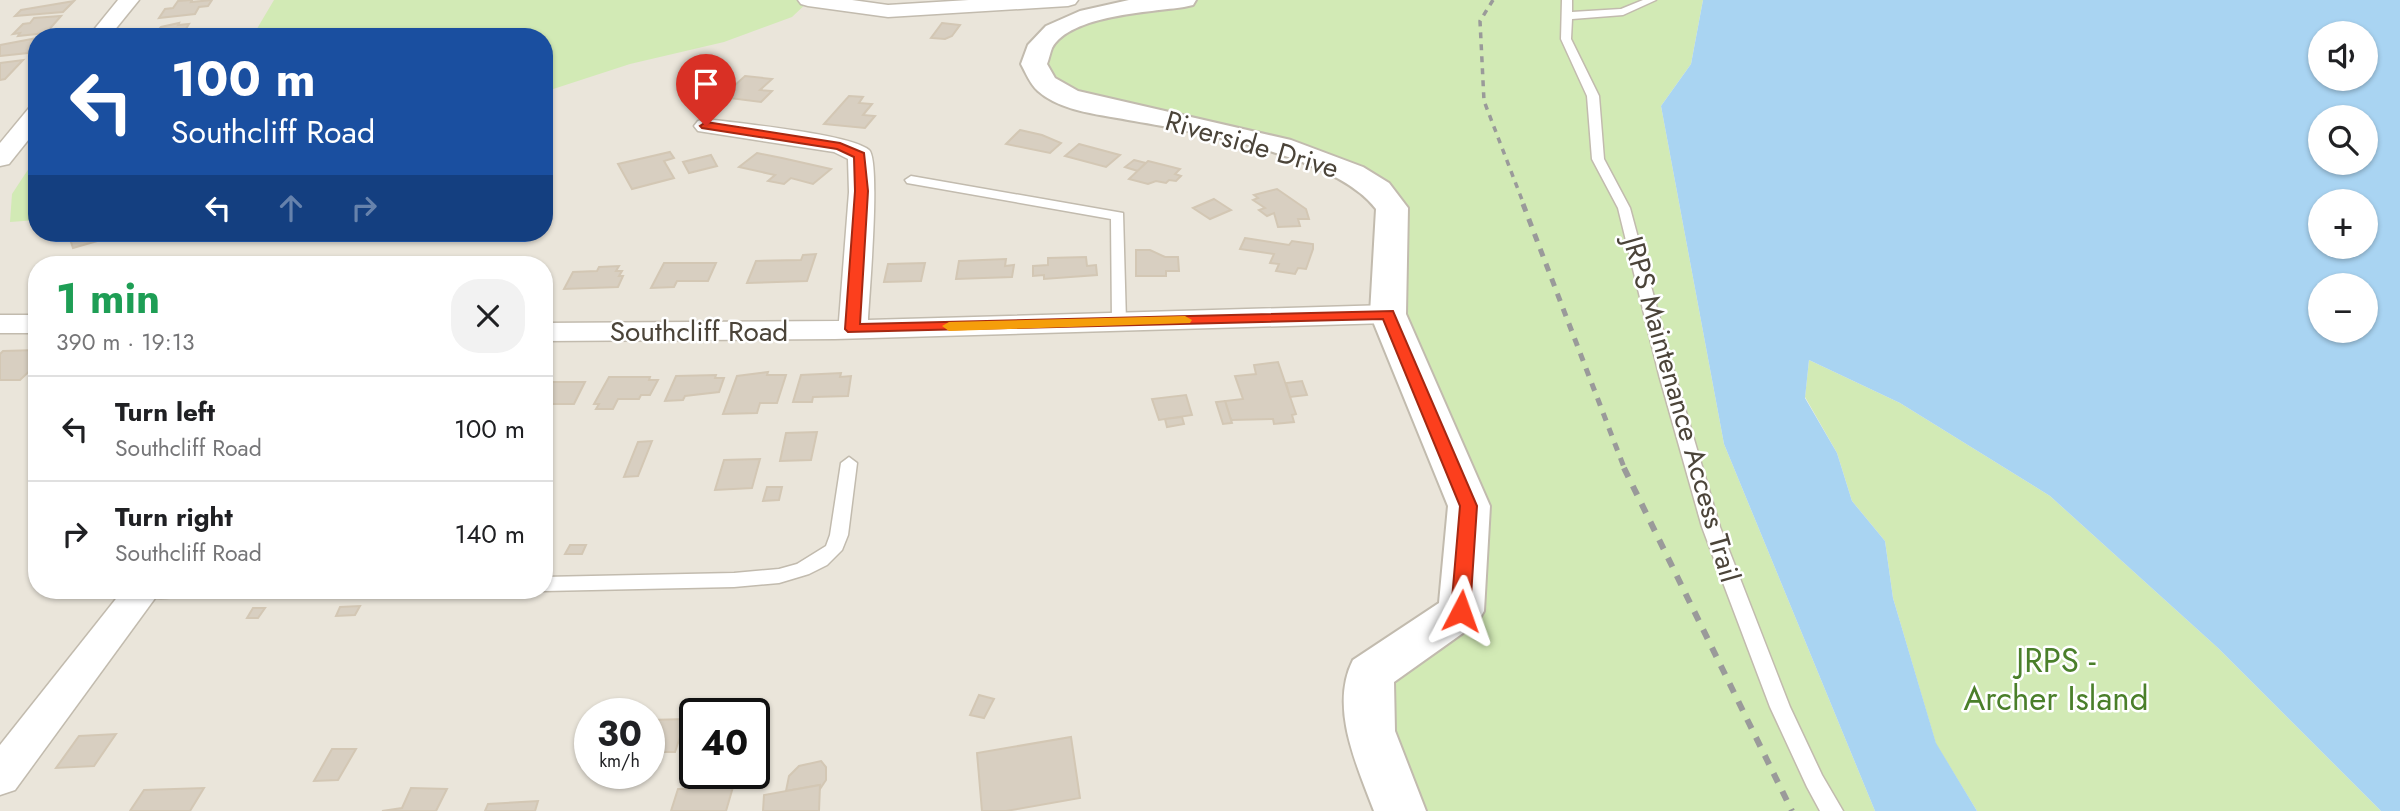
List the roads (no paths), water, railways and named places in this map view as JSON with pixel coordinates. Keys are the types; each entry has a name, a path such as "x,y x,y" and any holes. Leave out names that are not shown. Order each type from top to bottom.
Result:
{"street":[{"path":"106,28 129,0"},
{"path":"808,0 887,11 1068,0"},
{"name":"Riverside Drive","path":"1184,0 1101,13 1067,24 1042,44 1034,64 1047,86 1086,102 1219,129 1332,163 1367,180 1388,196 1392,208 1388,314 1469,506 1461,611 1370,674 1370,731 1400,811"},
{"path":"2,153 28,123"},
{"path":"706,126 840,146 860,155 862,191 853,329"},
{"name":"Southcliff Road","path":"553,332 853,329 1388,314"},
{"path":"0,324 28,324"},
{"path":"0,777 136,599"}],"lane":[{"path":"1566,8 1623,12 1651,0"},
{"name":"JRPS Maintenance Access Trail","path":"1566,8 1566,39 1593,96 1598,159 1624,208 1667,375 1711,527 1780,707 1814,781 1832,811"},
{"path":"911,180 1118,216 1119,322"},
{"path":"553,584 734,580 779,576 803,569 833,550 839,535 849,463"}],"water":[{"path":"1703,0 2400,0 2400,811 2381,811 2218,648 2050,496 1900,403 1809,360 1805,398 1837,453 1852,501 1885,541 1893,598 1936,743 1977,811 1875,811 1724,444 1661,106 1691,64"}],"railway":[{"path":"1493,0 1480,21 1484,101 1524,205"},
{"path":"1523,204 1625,470"},
{"path":"1624,468 1792,811"}],"park label":[{"name":"JRPS - Archer Island","path":"2056,679"}]}
